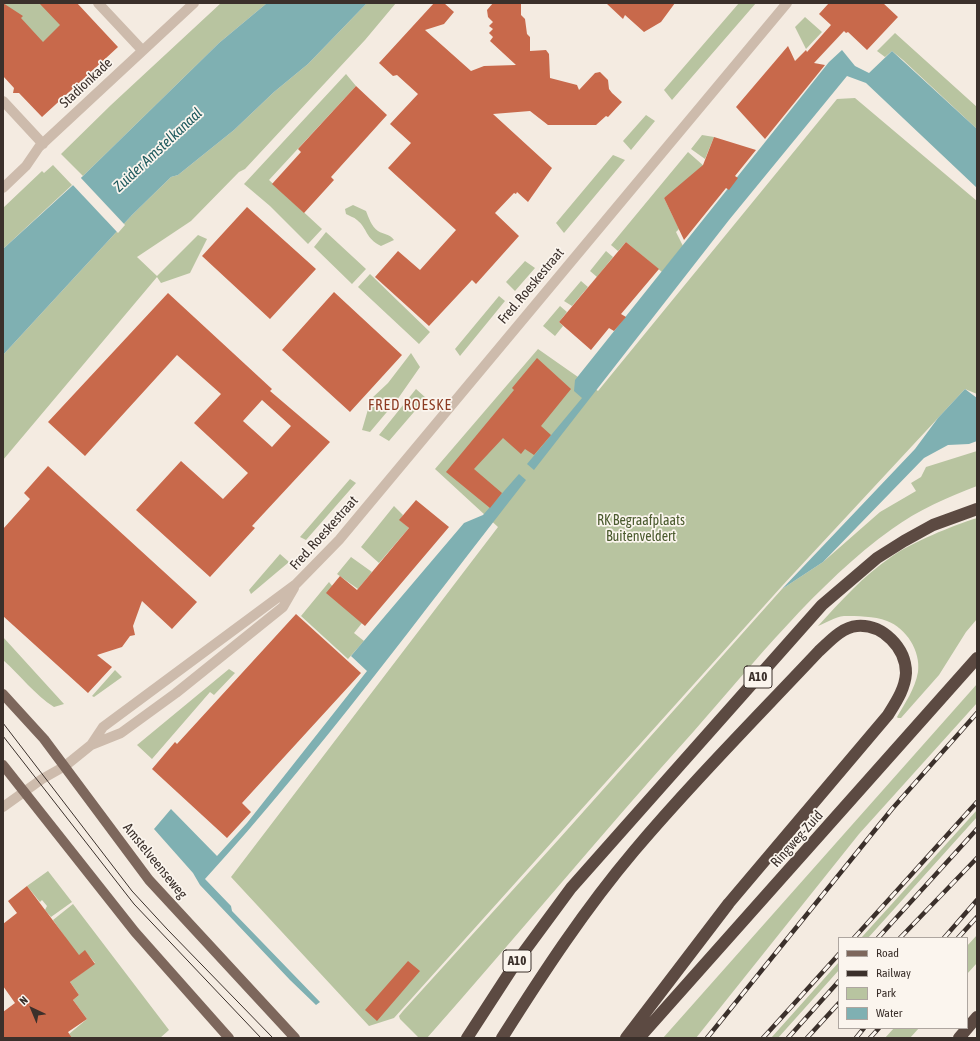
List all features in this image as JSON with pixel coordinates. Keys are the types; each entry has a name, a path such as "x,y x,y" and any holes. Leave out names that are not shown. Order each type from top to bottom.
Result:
{"highway":[{"name":"A10","path":"467,1038 515,964 571,888 822,605 877,558 904,541 933,525 977,509"},
{"name":"A10","path":"502,1038 575,926 633,852 672,807 819,651 840,633 856,626 870,628 883,633 897,643 906,673 902,691 888,715 729,903 626,1038"},
{"name":"Ringweg-Zuid","path":"639,1038 977,658"},
{"path":"968,1028 977,1017"},
{"path":"959,1038 967,1029"}],"main road":[{"name":"Amstelveenseweg","path":"3,694 37,730 149,880 295,1038"},
{"path":"3,766 135,932 229,1038"}],"street":[{"path":"98,3 142,50"},
{"name":"Stadionkade","path":"3,188 26,166 43,144 194,3"},
{"name":"Fred. Roeskestraat","path":"91,745 103,727 296,584 339,540 574,256 787,3"},
{"path":"3,101 43,144"},
{"name":"Fred. Roeskestraat","path":"3,807 42,779 65,766 91,745 121,733 176,693 283,607 296,584"}],"green space":[{"path":"3,3 39,3 49,9 82,52 48,83"},
{"path":"221,3 267,3 219,43 83,176 61,154 111,105"},
{"path":"367,3 396,3 365,40 245,169 239,172 191,221 137,257 157,276 198,235 207,239 190,273 161,283 157,277 3,460 3,355 132,215 171,177 178,175 234,130 274,92 308,64"},
{"path":"739,3 756,3 672,100 664,90"},
{"path":"805,17 822,32 806,49 795,27"},
{"path":"895,33 977,107 977,129 892,51 885,57 877,51"},
{"path":"346,74 356,86 269,180 322,229 308,244 270,206 244,184"},
{"name":"RK Begraafplaats Buitenveldert","path":"855,98 977,201 977,394 965,389 782,586 394,1018 369,1026 231,877 498,527 435,469 538,349 598,391 837,99"},
{"path":"646,115 655,121 631,150 623,141"},
{"path":"702,135 714,137 705,159 691,149"},
{"path":"688,152 713,174 664,198 679,229 676,232 683,246 662,272 626,242 618,251 611,245"},
{"path":"613,155 625,160 564,233 556,223"},
{"path":"53,165 72,185 3,249 3,208 42,171 44,173"},
{"path":"353,205 366,211 370,222 374,227 394,240 381,246 372,240 361,223 346,214 345,209"},
{"path":"326,232 366,269 352,284 314,247"},
{"path":"606,251 613,257 597,277 590,271"},
{"path":"525,261 535,268 515,291 506,282"},
{"path":"370,274 430,332 419,344 358,287"},
{"path":"581,281 588,287 572,306 564,301"},
{"path":"499,296 505,301 460,356 455,349"},
{"path":"560,306 567,312 559,322 563,326 555,336 543,326"},
{"path":"411,353 420,367 397,400 370,432 362,430 371,399 388,383"},
{"path":"416,389 426,398 389,441 379,435"},
{"path":"977,451 977,486 933,504 902,522 865,550 813,598 763,651 427,1038 419,1038 400,1019 399,1016 403,1011 782,589 823,562 880,512 916,491 911,483 921,477 926,467"},
{"path":"350,479 356,483 306,540 300,537"},
{"path":"394,506 403,515 400,520 409,528 379,563 361,547"},
{"path":"977,518 977,619 966,632 939,675 901,718 898,718 897,717 912,690 918,672 915,648 906,635 894,624 877,618 844,616 818,626 861,581 891,557 932,535"},
{"path":"280,554 289,562 251,594 249,590"},
{"path":"351,557 372,572 358,589 337,574"},
{"path":"329,582 362,623 354,633 364,641 348,659 301,616"},
{"path":"3,637 64,704 54,707 47,702 3,660"},
{"path":"229,669 235,673 214,695 210,692 152,759 137,745"},
{"path":"115,670 122,677 94,697 92,696"},
{"path":"977,684 977,703 859,834 696,1038 663,1038"},
{"path":"977,810 977,817 869,937 862,937"},
{"path":"48,871 72,902 51,917 45,910 47,906 42,900 40,902 27,886"},
{"path":"73,904 169,1030 160,1038 72,1038 69,1034 87,1019 73,1000 79,995 70,982 95,963 85,951 54,974 65,937 53,920"},
{"path":"977,935 977,963 968,973 968,945"},
{"path":"838,963 838,971 778,1038 771,1038"},
{"path":"893,1029 918,1029 910,1038 885,1038"}],"water":[{"name":"Zuider Amstelkanaal","path":"267,3 367,3 308,64 274,92 234,130 178,175 171,177 132,215 3,355 3,249 83,176 219,43"},
{"path":"842,50 855,66 869,73 892,51 977,129 977,188 866,83 847,76 729,220 534,470 527,464 582,398 574,391 575,380 829,62"},
{"path":"965,389 977,398 977,441 969,444 948,445 924,458 823,562 782,589 915,449 938,418"},
{"path":"519,474 526,480 409,632 289,782 205,879 231,906 232,911 320,1002 316,1005 290,980 200,885 193,873 154,829 171,809 217,856 247,823 367,671 351,656 464,523 483,515"}],"pier":[{"path":"80,177 125,225 118,233 71,183"}],"building":[{"path":"3,3 23,16 21,18 43,42 60,25 39,3 77,3 118,47 42,117 19,93 13,93 14,88 3,76"},
{"path":"434,3 444,3 454,12 444,24 425,30 471,71 484,66 516,65 490,41 493,37 489,33 493,29 489,26 493,22 488,17 487,10 493,3 521,3 521,15 525,19 527,34 530,37 530,51 546,50 549,54 550,78 577,85 579,90 595,73 600,72 608,80 609,89 622,102 608,117 606,116 596,125 548,125 530,111 493,114 552,168 528,202 517,192 516,194 514,193 495,213 519,236 476,284 472,280 429,326 375,277 398,251 420,270 456,230 388,168 411,143 390,124 418,94 397,75 393,76 379,63"},
{"path":"606,3 675,3 661,22 644,32 625,15 623,19"},
{"path":"829,3 883,3 898,17 867,50 848,32 846,33 844,31 814,63 825,65 765,139 736,107 788,46 795,61 806,50 807,52 831,25 819,14"},
{"path":"356,86 387,115 331,177 334,180 304,213 272,184 301,152 298,149"},
{"path":"714,137 756,150 735,176 738,178 729,190 726,188 684,240 664,198 703,165"},
{"path":"247,207 316,269 270,319 202,256"},
{"path":"626,242 659,269 621,314 626,317 614,331 609,328 591,350 559,322"},
{"path":"334,292 402,355 350,412 282,350"},
{"path":"168,293 272,389 270,391 330,442 252,526 255,528 210,577 136,510 181,461 223,499 248,473 194,423 221,394 177,355 85,456 48,422","holes":["262,400 291,426 272,447 243,421"]},
{"path":"537,358 571,389 541,426 551,435 534,455 525,449 521,454 503,438 474,469 502,493 490,508 446,472 514,390 512,388"},
{"path":"48,466 197,602 172,629 142,601 133,626 135,635 130,636 122,647 97,655 112,667 88,693 3,616 3,529 30,499 24,493"},
{"path":"416,500 449,527 365,626 326,593 340,576 357,590 409,528 399,520"},
{"path":"296,614 361,673 242,803 251,812 227,838 152,769 175,742 177,744"},
{"path":"27,886 79,955 85,950 95,964 70,982 79,995 73,1000 87,1019 68,1032 72,1038 3,1038 3,1012 15,1003 3,986 3,924 17,913 8,901"},
{"path":"408,961 420,971 377,1021 365,1010"}],"tram line":[{"path":"3,723 132,891 273,1038"},
{"path":"3,736 134,904 261,1038"}],"railway":[{"path":"707,1038 892,809 977,713"},
{"path":"855,937 977,802"},
{"path":"879,937 977,829"},
{"path":"901,937 977,858"},
{"path":"945,937 977,900"},
{"path":"959,937 977,917"},
{"path":"763,1038 838,955"},
{"path":"788,1038 838,982"},
{"path":"807,1038 838,1004"},
{"path":"856,1038 863,1029"},
{"path":"870,1038 878,1029"}],"district":[{"name":"FRED ROESKE","path":"410,405"}]}
